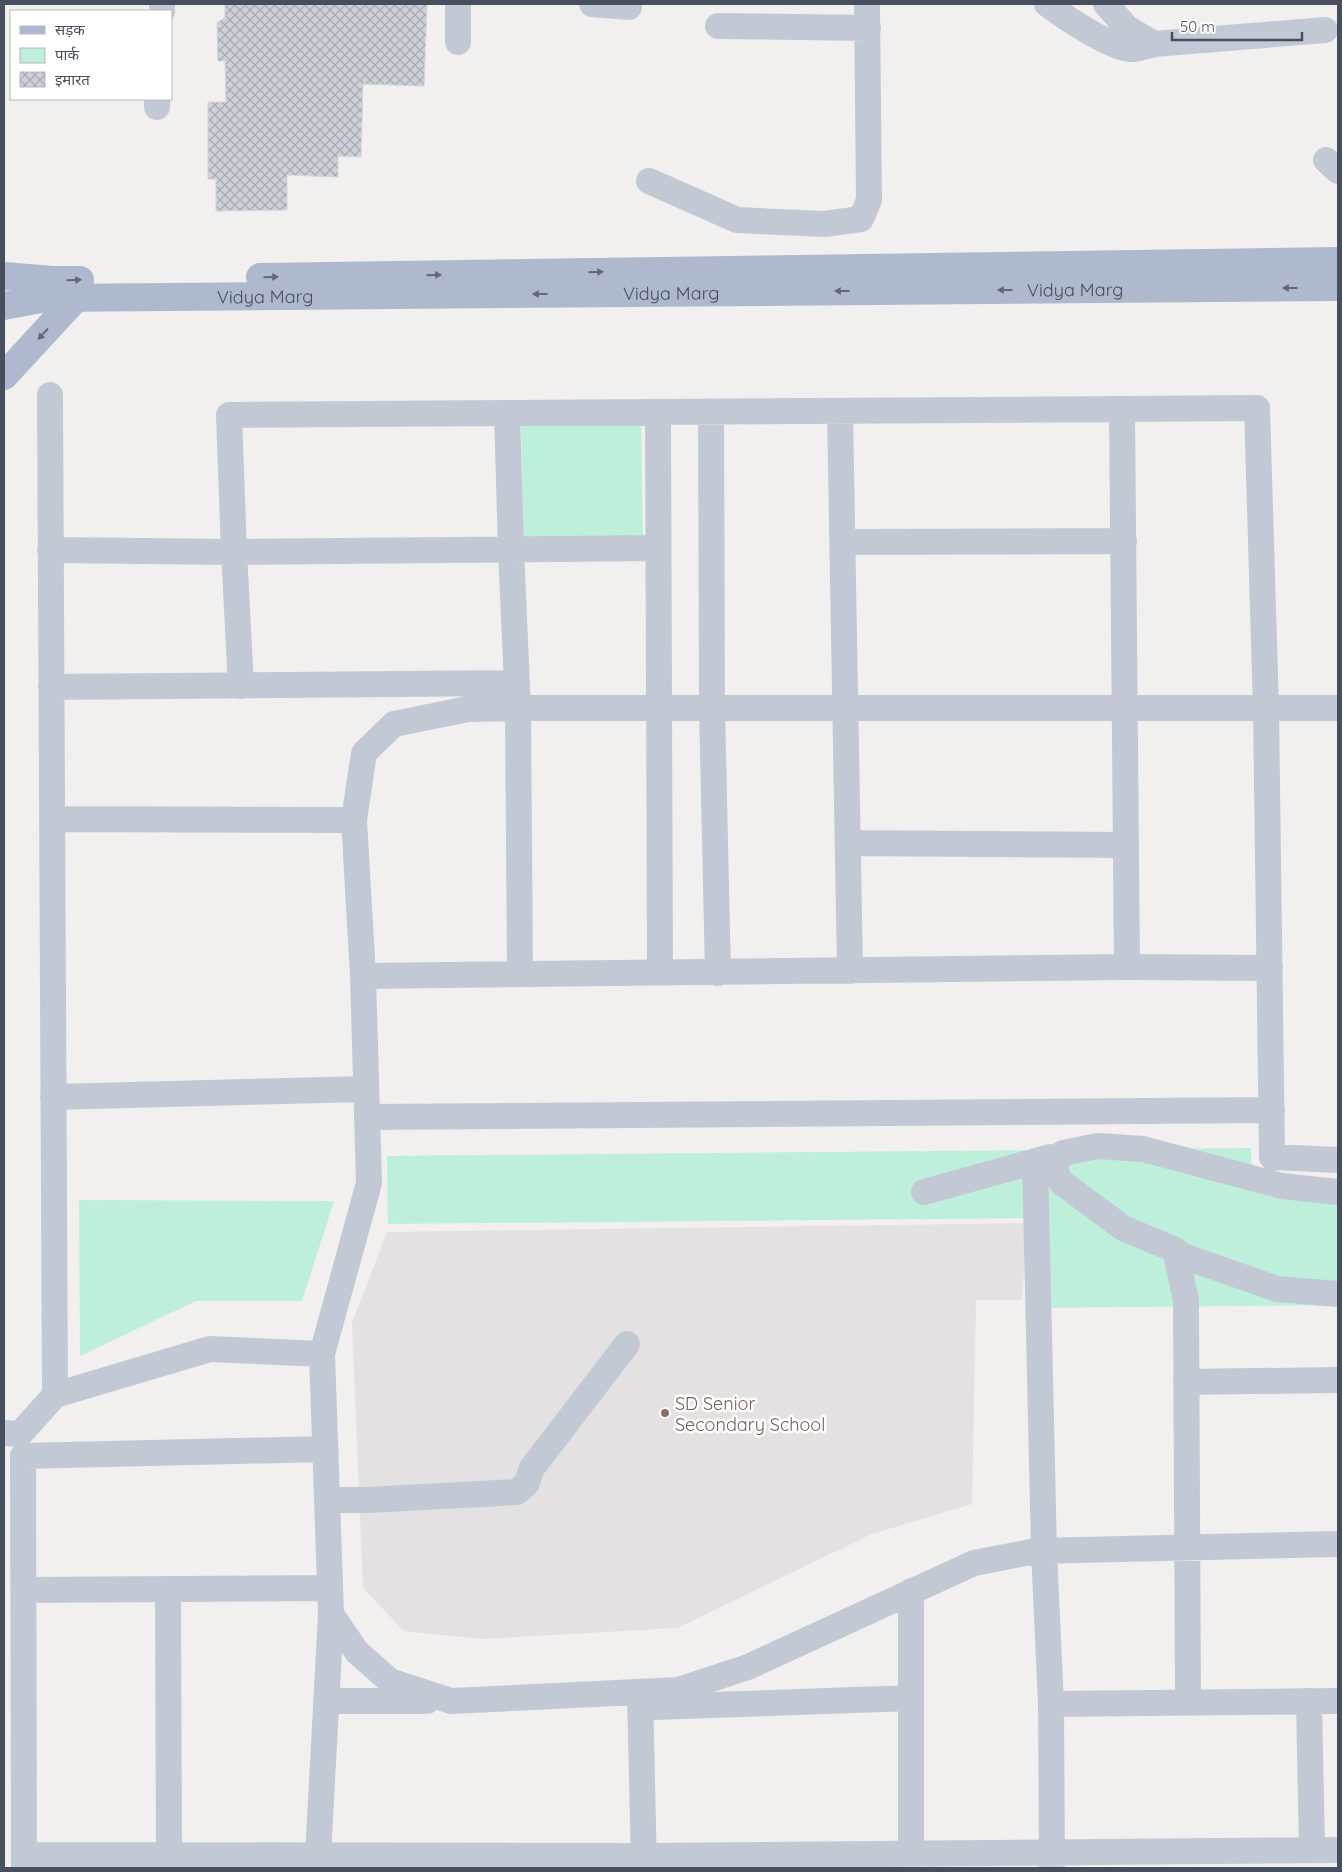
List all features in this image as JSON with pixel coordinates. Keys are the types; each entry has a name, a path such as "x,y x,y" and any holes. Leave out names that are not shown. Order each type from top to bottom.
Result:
{"main road":[{"name":"Vidya Marg","path":"11,272 53,280 1338,261"},
{"name":"Vidya Marg","path":"4,306 46,298 1338,287"},
{"path":"4,376 76,298"}],"street":[{"path":"458,4 458,42"},
{"path":"592,4 629,7"},
{"path":"1047,4 1068,20 1106,40 1130,49 1154,44 1325,30"},
{"path":"1106,4 1127,28 1154,44"},
{"path":"648,181 736,220 824,224 861,219 870,200 868,16 718,26"},
{"path":"50,395 55,1395"},
{"path":"241,686 229,415 1257,408 1266,709 1272,1157 1338,1160"},
{"path":"1122,409 1127,967"},
{"path":"840,411 850,971"},
{"path":"658,412 660,973"},
{"path":"711,412 712,708 718,972"},
{"path":"507,413 518,708 520,974"},
{"path":"843,542 1124,542"},
{"path":"50,550 234,552 658,548"},
{"path":"51,688 517,683"},
{"path":"318,1856 331,1614 322,1354 369,1183 363,976 354,820 364,753 394,724 468,710 518,708 1338,708"},
{"path":"52,819 354,820"},
{"path":"848,843 1126,845"},
{"path":"363,976 1127,967 1270,968"},
{"path":"53,1097 366,1089"},
{"path":"367,1117 1272,1110"},
{"path":"924,1192 1063,1153 1098,1146 1143,1149 1282,1186 1338,1192"},
{"path":"1063,1153 1053,1166 1061,1182 1123,1228 1175,1250 1183,1256 1277,1289 1338,1294"},
{"path":"1035,1161 1044,1551 1051,1704 1052,1860"},
{"path":"1175,1250 1186,1300 1188,1702"},
{"path":"327,1500 367,1500 517,1492 527,1483 532,1468 627,1344"},
{"path":"322,1354 210,1349 55,1395 16,1441 24,1590 24,1862 96,1862 169,1855 243,1862 318,1856 401,1862 1052,1860 1338,1850"},
{"path":"1186,1382 1338,1380"},
{"path":"16,1441 325,1449"},
{"path":"641,1700 748,1667 974,1563 1044,1551 1338,1544"},
{"path":"24,1590 330,1588"},
{"path":"168,1589 169,1855"},
{"path":"911,1591 911,1861"},
{"path":"331,1614 357,1652 390,1681 451,1701"},
{"path":"326,1701 911,1698"},
{"path":"641,1700 644,1862"},
{"path":"1309,1701 1312,1850"},
{"path":"1051,1704 1338,1701"}],"shaded area":[{"name":"SD Senior Secondary School","path":"1027,1223 1022,1300 976,1300 972,1504 872,1534 677,1628 482,1639 404,1631 363,1588 352,1323 387,1232"}],"green space":[{"path":"641,423 643,541 523,542 521,424"},
{"path":"1251,1148 1252,1184 1338,1183 1338,1305 1039,1308 1037,1218 388,1224 387,1156"},
{"path":"79,1200 334,1201 302,1301 196,1301 80,1356"}],"building":[{"path":"225,4 427,4 424,86 363,84 361,157 338,156 338,177 287,175 287,210 216,211 216,179 208,179 208,102 226,102 225,61 218,61 217,23 225,17"}],"place":[{"name":"SD Senior Secondary School","path":"665,1413"}]}
